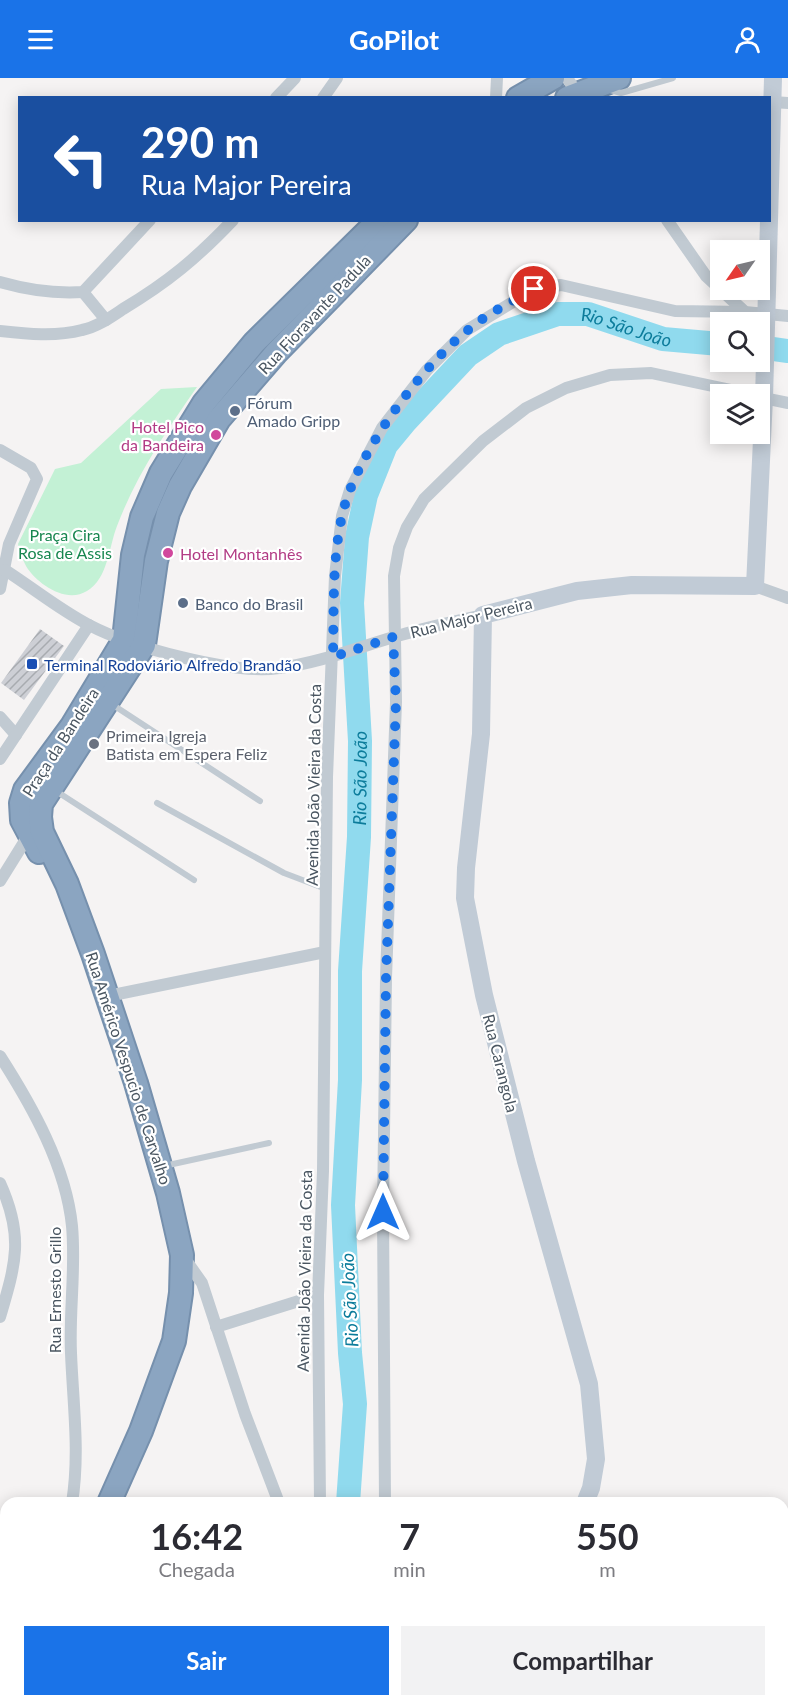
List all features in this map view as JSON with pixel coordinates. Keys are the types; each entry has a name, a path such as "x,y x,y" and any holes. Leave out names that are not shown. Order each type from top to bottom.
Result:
{"highway":[{"path":"522,96 554,78"},
{"name":"Rua Fioravante Padula","path":"134,642 133,555 142,517 161,473 204,403 254,343 377,222"},
{"name":"Rua Fioravante Padula","path":"134,642 168,513 180,486 219,419 276,353 404,222"},
{"name":"Praça da Bandeira","path":"67,884 40,826 41,804 107,701 134,642"},
{"name":"Praça da Bandeira","path":"67,884 28,836 21,812 25,790 134,642"},
{"name":"Rua Américo Vespucio de Carvalho","path":"67,884 108,996 161,1166 182,1255 181,1293 174,1341 141,1431 112,1497"}],"street":[{"path":"278,96 295,78"},
{"path":"324,96 337,78"},
{"path":"496,96 497,78"},
{"path":"766,312 780,102 773,78"},
{"path":"0,282 23,289 61,293 83,292 148,222"},
{"path":"0,331 46,334 83,330 106,320 158,288 193,262 231,222"},
{"path":"668,222 706,276 745,312"},
{"name":"Avenida João Vieira da Costa","path":"320,1497 318,1295 326,951 327,777 337,655 335,576 342,516 350,490 382,428 427,370 467,330 534,289 548,285 561,285 675,311 745,312"},
{"path":"83,292 106,320"},
{"name":"Avenida João Vieira da Costa","path":"770,318 788,316"},
{"path":"385,1497 384,1107 395,714 394,576 399,548 424,499 483,441 526,408 566,388 610,375 641,373 710,385"},
{"path":"770,399 788,403"},
{"path":"755,586 757,444"},
{"path":"0,450 29,467 36,476 4,541 5,570 0,589"},
{"path":"5,570 89,625 134,642"},
{"name":"Rua Major Pereira","path":"134,642 245,670 279,668 337,655 393,637 578,591 632,585 755,586 788,598"},
{"name":"Rua Carangola","path":"483,615 481,734 466,868 465,898 484,995 523,1150 589,1384 596,1459 587,1497"},
{"path":"0,759 89,625"},
{"path":"0,717 16,735"},
{"path":"0,881 28,836"},
{"path":"108,996 326,951"},
{"name":"Rua Ernesto Grillo","path":"0,1056 35,1116 51,1152 64,1183 72,1226 73,1290 70,1333 77,1473 73,1497"},
{"path":"0,1183 15,1223 17,1244 10,1282 0,1317"},
{"path":"182,1255 198,1274 277,1497"},
{"path":"216,1328 318,1295"}],"lane":[{"path":"585,88 621,93 673,78"},
{"path":"107,701 260,801"},
{"path":"50,788 194,880"},
{"path":"157,802 284,873 327,890"},
{"path":"161,1166 268,1143"}],"green space":[{"name":"Praça Cira Rosa de Assis","path":"197,387 163,437 133,489 117,526 104,570 94,586 79,594 61,594 37,579 26,566 18,544 55,469 81,463 161,389"}],"building":[{"name":"Terminal Rodoviário Alfredo Brandão","path":"40,629 64,646 24,700 1,683"}],"waterway":[{"name":"Rio São João","path":"348,1497 355,1404 350,1353 343,1205 350,1080 350,971 359,837 360,741 352,603 357,537 366,495 386,445 468,355 499,334 558,314 588,314 663,339 710,343"},
{"name":"Rio São João","path":"770,349 788,351"}],"place":[{"name":"Fórum Amado Gripp","path":"235,411"},
{"name":"Hotel Pico da Bandeira","path":"216,435"},
{"name":"Hotel Montanhês","path":"168,553"},
{"name":"Banco do Brasil","path":"183,603"},
{"name":"Terminal Rodoviário Alfredo Brandão","path":"32,664"},
{"name":"Primeira Igreja Batista em Espera Feliz","path":"94,744"}],"route":[{"path":"383,1212 386,978 396,702 393,637 333,657 335,576 342,516 350,490 382,428 427,370 467,330 488,315 534,289"}]}
